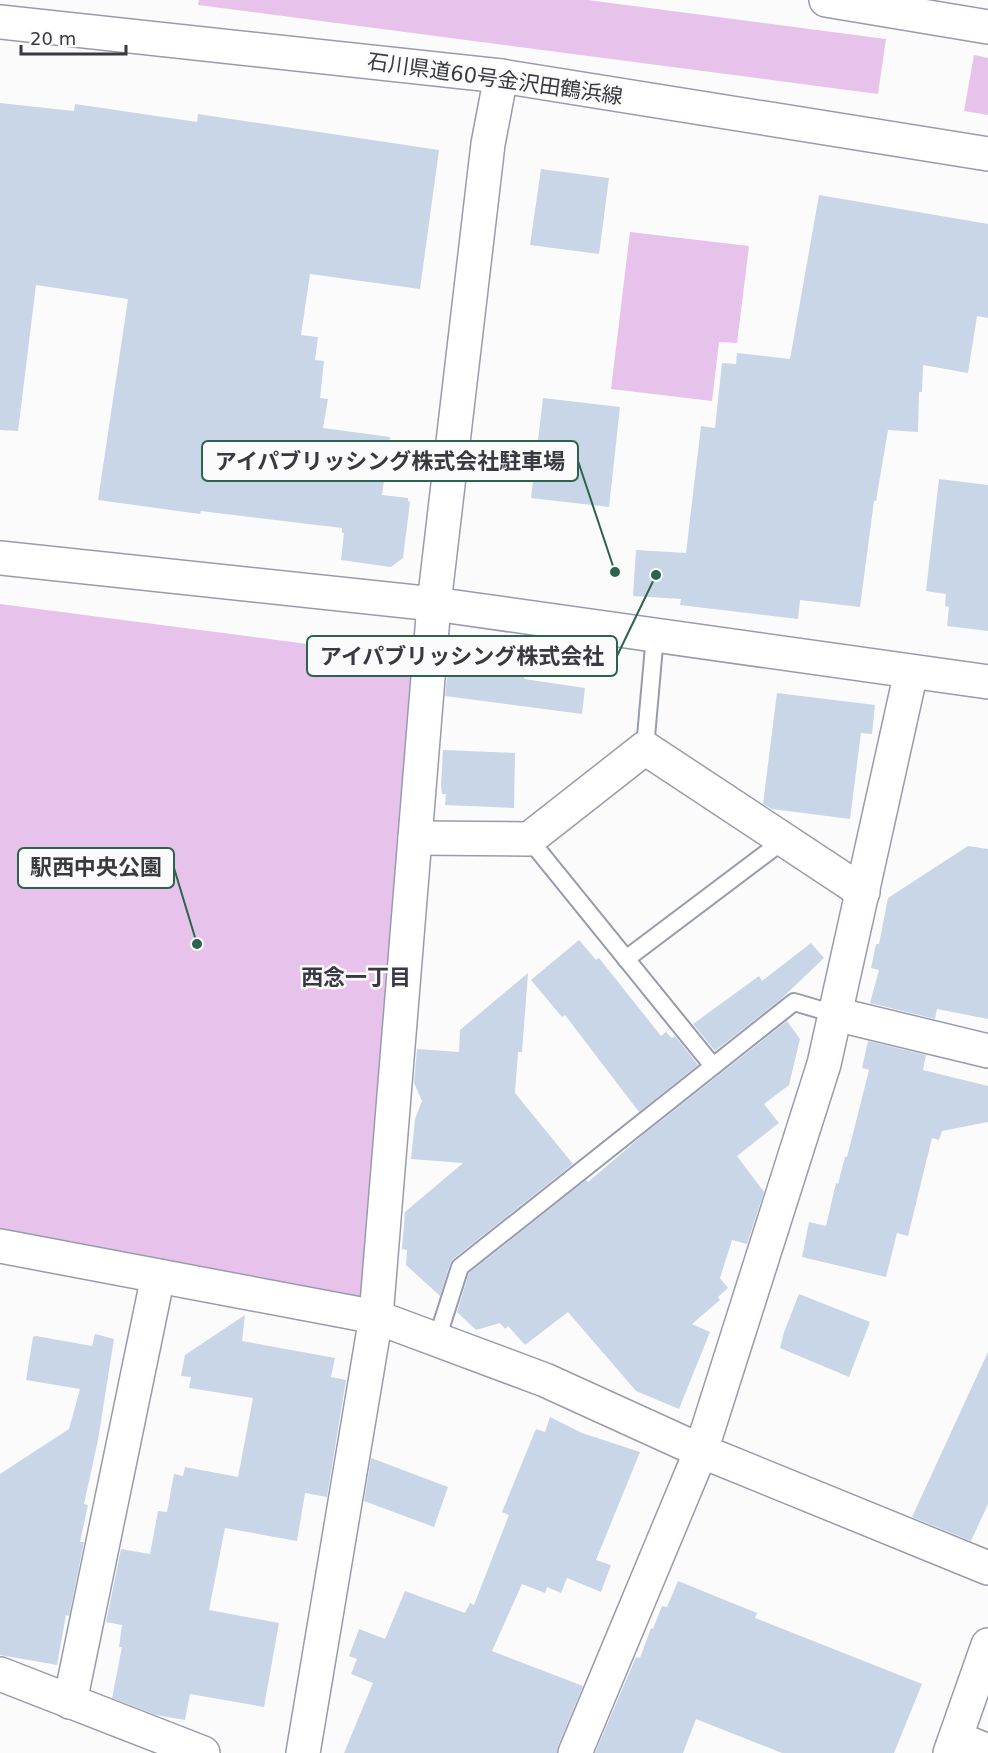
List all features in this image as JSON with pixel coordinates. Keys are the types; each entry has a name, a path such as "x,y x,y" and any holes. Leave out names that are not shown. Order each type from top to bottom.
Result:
{"street":[{"path":"826,0 988,27"},
{"name":"石川県道60号金沢田鶴浜線","path":"0,22 501,76 988,154"},
{"path":"303,1753 376,1317 434,604 488,144 501,76"},
{"path":"0,558 434,604 988,682"},
{"path":"575,1753 701,1451 824,1064 911,672"},
{"path":"415,837 529,839 645,748 863,892"},
{"path":"835,1014 988,1051"},
{"path":"0,1246 376,1317 545,1380 701,1451 988,1568"},
{"path":"70,1702 158,1276"},
{"path":"988,1645 953,1746 988,1751"},
{"path":"0,1674 203,1753"}],"lane":[{"path":"645,748 655,635"},
{"path":"529,839 713,1066"},
{"path":"626,959 784,840"},
{"path":"437,1339 460,1267 794,1002 835,1014"}],"shaded area":[{"path":"199,0 588,0 886,39 878,94 198,5"},
{"path":"974,55 988,58 988,115 964,111"},
{"path":"630,232 749,246 737,343 719,342 712,401 611,389"},
{"path":"0,604 416,658 366,1304 0,1229"}],"building":[{"path":"0,103 74,111 75,104 197,122 198,114 439,150 420,289 310,274 301,335 318,337 315,360 324,361 320,398 328,399 323,428 390,437 382,495 408,498 410,502 403,558 391,567 341,560 344,533 342,533 342,528 201,511 200,514 98,500 128,299 36,285 18,431 0,430"},
{"path":"541,169 609,178 599,254 530,245"},
{"path":"819,195 988,224 988,318 977,316 968,373 923,365 922,392 919,392 918,432 888,430 876,501 874,501 860,607 800,600 798,619 680,605 681,599 633,596 636,550 686,553 701,426 715,428 722,363 736,364 737,353 790,359"},
{"path":"543,398 620,407 609,507 531,498"},
{"path":"939,479 988,485 988,631 947,626 949,607 945,606 946,594 926,591"},
{"path":"450,649 527,658 524,679 585,688 582,714 445,696"},
{"path":"777,693 875,705 872,734 861,733 850,819 772,809 763,804"},
{"path":"443,750 515,753 514,808 445,805 446,794 442,794 441,785"},
{"path":"968,846 988,849 988,1019 937,1009 935,1019 870,1003 879,970 871,968 876,944 879,944 888,898"},
{"path":"579,940 596,960 599,958 661,1036 666,1032 672,1038 675,1036 698,1065 639,1112 565,1015 562,1017 531,980"},
{"path":"811,943 824,958 781,999 715,1051 693,1024 759,976 762,981"},
{"path":"528,973 522,1052 518,1052 515,1093 573,1164 453,1259 440,1296 406,1265 407,1250 402,1249 405,1212 463,1163 411,1159 415,1119 422,1101 414,1083 417,1049 459,1052 460,1030"},
{"path":"787,1021 800,1039 789,1085 764,1104 779,1123 737,1156 764,1192 747,1244 732,1240 720,1278 728,1288 718,1297 720,1300 692,1324 710,1332 679,1409 636,1391 568,1312 525,1345 508,1326 505,1329 500,1323 476,1330 457,1312 469,1273 586,1180 588,1182 643,1135"},
{"path":"868,1041 926,1055 923,1070 988,1086 988,1122 942,1131 939,1140 932,1138 908,1236 897,1233 886,1277 802,1257 809,1222 826,1226 836,1183 838,1184 845,1157 847,1157 869,1070 862,1068"},
{"path":"799,1294 870,1322 849,1377 780,1348"},
{"path":"245,1315 242,1341 335,1358 331,1377 346,1380 327,1497 305,1493 297,1541 225,1528 209,1610 279,1623 264,1707 190,1694 185,1720 156,1715 112,1698 122,1647 119,1647 122,1625 106,1622 121,1549 150,1554 158,1511 167,1512 174,1474 183,1476 185,1467 238,1477 253,1398 189,1388 191,1377 181,1376 185,1355"},
{"path":"95,1334 114,1339 98,1440 84,1504 88,1505 80,1542 84,1542 69,1616 66,1615 57,1665 0,1655 0,1474 69,1429 80,1389 26,1380 33,1337 92,1346"},
{"path":"988,1352 988,1504 971,1541 912,1517"},
{"path":"550,1417 582,1433 640,1452 596,1560 611,1565 601,1592 567,1578 561,1593 547,1587 545,1593 522,1584 492,1651 583,1686 557,1753 344,1753 373,1683 351,1674 357,1659 349,1656 359,1629 385,1639 405,1591 465,1613 470,1603 474,1605 509,1515 502,1512 536,1429 545,1432"},
{"path":"371,1458 448,1487 434,1527 364,1501"},
{"path":"678,1581 757,1613 755,1618 922,1684 894,1753 782,1753 696,1719 683,1753 595,1753 636,1657 640,1658 651,1628 653,1629 662,1606 667,1607"}],"place":[{"name":"アイパブリッシング株式会社駐車場","path":"615,572"},
{"name":"アイパブリッシング株式会社","path":"656,575"},
{"name":"駅西中央公園","path":"197,944"}],"district":[{"name":"西念一丁目","path":"356,977"}]}
